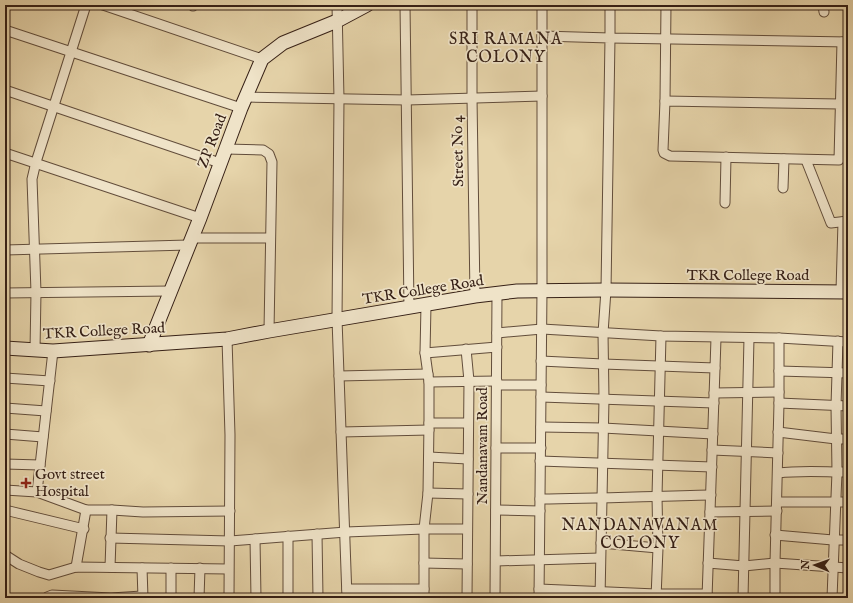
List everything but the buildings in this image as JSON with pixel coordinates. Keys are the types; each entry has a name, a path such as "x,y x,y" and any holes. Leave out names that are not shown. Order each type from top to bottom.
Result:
{"street":[{"path":"35,350 36,292 32,179 36,162 86,5"},
{"path":"103,5 262,59"},
{"path":"337,5 339,99 337,320 346,532 347,593 424,593 424,529 428,493 429,457 428,378 425,354 426,305"},
{"name":"ZP Road","path":"149,345 262,59 283,43 337,21 368,5"},
{"path":"405,5 409,308"},
{"name":"Street No 4","path":"472,5 475,296"},
{"path":"542,5 542,329 539,594 707,596 716,338"},
{"path":"600,595 604,399 603,332 606,290 610,5"},
{"path":"542,36 610,38 666,38 845,42 844,101 839,160 670,156 664,153 663,150 665,101 666,38 666,5"},
{"path":"5,30 244,102 339,99 406,100 542,96"},
{"path":"5,90 220,163"},
{"path":"665,101 844,101"},
{"path":"226,149 263,150 269,154 272,162 269,331"},
{"path":"5,153 36,162 200,218"},
{"path":"725,203 726,157"},
{"path":"784,159 784,188"},
{"path":"806,160 831,223 845,221 844,292"},
{"path":"5,250 270,238"},
{"name":"TKR College Road","path":"5,348 53,351 227,339 475,296 518,291 606,290 844,292"},
{"path":"5,293 170,291"},
{"name":"Nandanavam Road","path":"496,598 497,294"},
{"path":"497,333 542,329 661,336 779,338 848,342"},
{"path":"656,596 661,336"},
{"path":"743,598 749,338"},
{"path":"775,598 779,338"},
{"path":"227,339 230,435 229,598"},
{"path":"832,598 834,567 833,540 837,472 836,406 838,341"},
{"path":"425,354 497,347"},
{"path":"466,349 469,381 467,598"},
{"path":"38,492 53,351"},
{"path":"541,361 715,368"},
{"path":"779,371 848,373"},
{"path":"339,376 428,378 497,383 541,384"},
{"path":"5,378 50,380"},
{"path":"714,393 748,394 779,392"},
{"path":"541,397 714,403"},
{"path":"779,403 848,406"},
{"path":"5,408 46,411"},
{"path":"341,432 468,423"},
{"path":"541,427 658,430 713,434"},
{"path":"778,432 848,439"},
{"path":"5,434 43,437"},
{"path":"496,448 541,448"},
{"path":"712,450 778,453"},
{"path":"429,457 468,459"},
{"path":"540,461 712,467"},
{"path":"5,464 40,465"},
{"path":"778,473 795,471 816,473 848,472"},
{"path":"5,490 38,492 86,510 143,512 230,511"},
{"path":"428,493 468,494"},
{"path":"540,498 710,495"},
{"path":"710,512 745,511 835,501 848,502"},
{"path":"5,510 84,529"},
{"path":"76,567 84,529 86,510"},
{"path":"110,567 112,510"},
{"path":"496,510 540,511"},
{"path":"110,538 230,541 346,532 467,529"},
{"path":"318,534 318,598"},
{"path":"288,536 288,598"},
{"path":"776,536 848,540"},
{"path":"255,539 256,598"},
{"path":"601,543 658,548"},
{"path":"5,555 32,569 49,575 76,567 228,569"},
{"path":"496,561 600,558"},
{"path":"424,563 467,564"},
{"path":"708,564 744,566 775,563 848,568"},
{"path":"47,597 52,595 110,598 142,597 142,568"},
{"path":"171,568 171,598"},
{"path":"199,598 200,568"}],"place":[{"name":"Govt street Hospital","path":"26,483"}],"district":[{"name":"SRI RAMANA COLONY","path":"506,49"},
{"name":"NANDANAVANAM COLONY","path":"640,535"}]}
